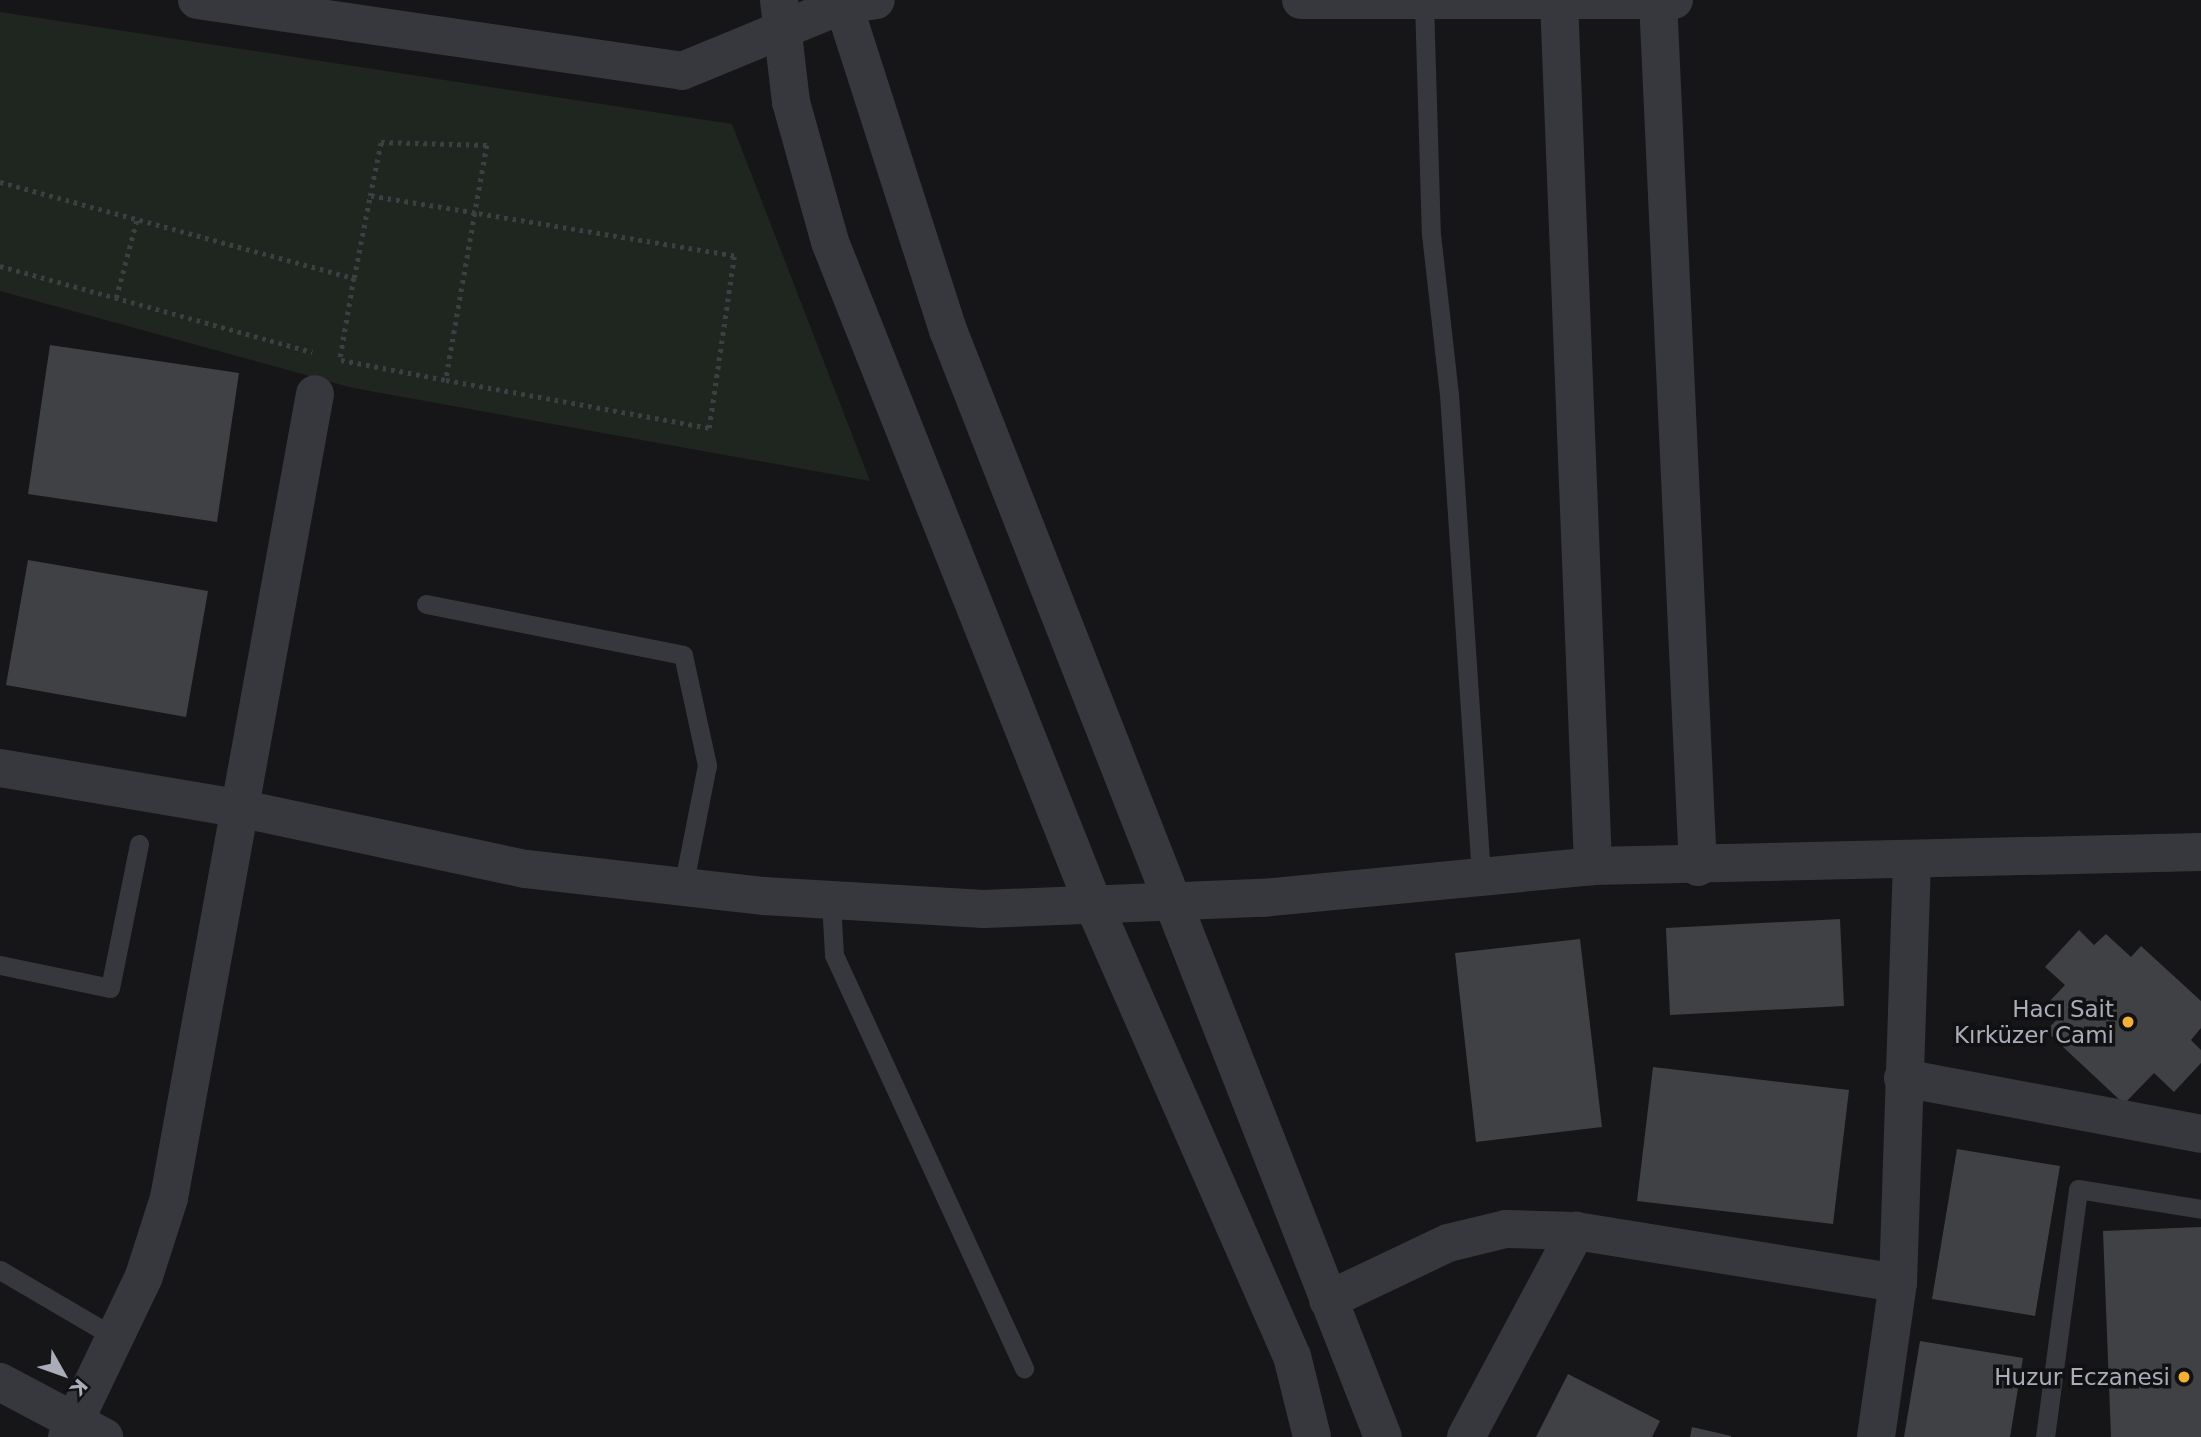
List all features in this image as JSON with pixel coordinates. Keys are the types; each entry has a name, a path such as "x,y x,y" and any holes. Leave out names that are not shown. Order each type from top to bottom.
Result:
{"street":[{"path":"197,0 682,71 781,15 853,2 948,330 1168,902 1384,1437"},
{"path":"1301,0 1674,0"},
{"path":"1658,0 1698,867"},
{"path":"1559,2 1592,866"},
{"path":"781,15 792,102 830,242 1092,901 1278,1323 1312,1437"},
{"path":"0,1382 83,1432 169,1198 243,809 315,394"},
{"path":"0,768 243,809 526,869 831,901 984,909 1092,901 1168,902 1592,866 1698,867 2201,852"},
{"path":"1876,1437 1898,1283 1912,861"},
{"path":"1903,1078 2201,1133"},
{"path":"1278,1323 1448,1243 1506,1229 1576,1231 1898,1283"},
{"path":"1466,1437 1576,1231"}],"lane":[{"path":"1424,2 1431,234 1449,394 1481,877"},
{"path":"426,604 683,655 707,765 683,887"},
{"path":"0,965 110,988 139,844"},
{"path":"831,901 834,954 1024,1368"},
{"path":"2045,1437 2078,1189 2201,1209"},
{"path":"0,1270 116,1338"}],"path":[{"path":"341,360 381,142 487,145 446,380"},
{"path":"0,182 354,278"},
{"path":"0,266 341,360 709,428 734,256 370,196"},
{"path":"116,298 137,219"}],"shaded area":[{"path":"0,12 732,124 870,481 353,388 0,291"}],"building":[{"path":"50,345 239,373 217,522 28,494"},
{"path":"28,560 208,591 186,717 6,685"},
{"path":"1840,919 1844,1006 1670,1015 1666,928"},
{"name":"Hacı Sait Kırküzer Cami","path":"2079,930 2094,945 2106,934 2131,957 2141,946 2201,1001 2201,1028 2191,1040 2201,1050 2201,1063 2174,1092 2154,1073 2124,1104 2046,1031 2061,1015 2048,1003 2065,985 2045,967"},
{"path":"1580,939 1602,1127 1476,1142 1455,953"},
{"path":"1653,1067 1849,1090 1833,1224 1637,1201"},
{"path":"1957,1149 2060,1166 2035,1316 1932,1299"},
{"path":"2201,1227 2201,1437 2111,1437 2103,1231"},
{"path":"1920,1341 2023,1358 2010,1437 1904,1437"},
{"path":"1568,1374 1660,1421 1652,1437 1536,1437"},
{"path":"1692,1427 1731,1436 1731,1437 1690,1437"}],"place":[{"name":"Hacı Sait Kırküzer Cami","path":"2128,1022"},
{"name":"Huzur Eczanesi","path":"2184,1377"}]}
